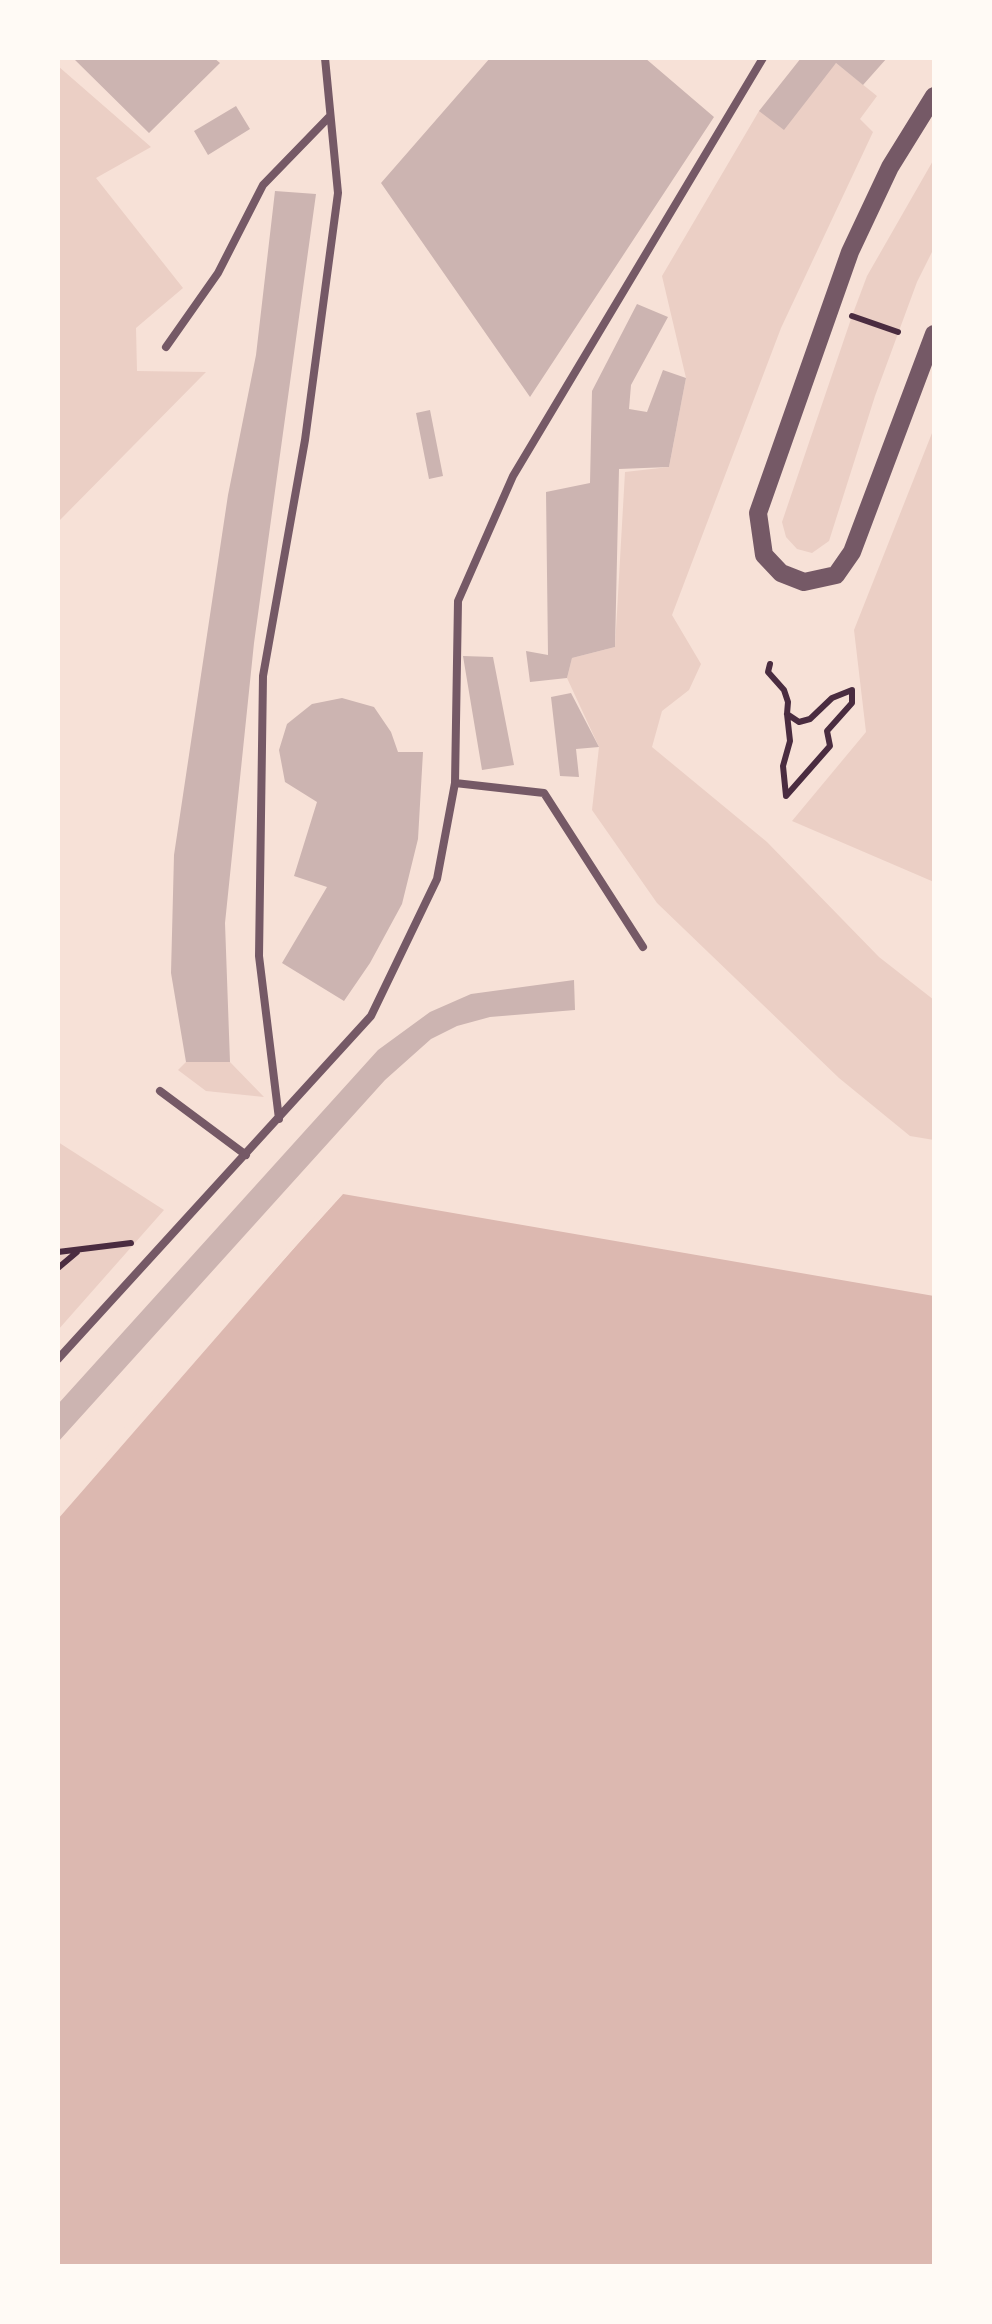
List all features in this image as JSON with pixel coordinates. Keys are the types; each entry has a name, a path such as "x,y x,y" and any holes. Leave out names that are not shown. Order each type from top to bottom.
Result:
{"street":[{"path":"934,96 890,167 850,252 758,513 764,556 781,574 804,582 836,575 852,552 934,334"}],"lane":[{"path":"278,1119 259,956 264,676 305,440 338,193 325,58"},
{"path":"58,1358 371,1016 437,879 455,783 458,601 513,476 762,58"},
{"path":"166,347 218,273 263,185 330,116"},
{"path":"455,783 544,793 644,947"},
{"path":"160,1091 246,1155"}],"path":[{"path":"852,316 898,332"},
{"path":"770,664 768,672 784,690 787,714 790,741 783,766 786,796 830,746 827,731 852,703 852,690 832,698 810,719 799,722 787,714"},
{"path":"58,1252 126,1245 143,1238 158,1250"},
{"path":"58,1268 78,1251"}],"shaded area":[{"path":"836,63 877,96 860,119 873,132 781,328 672,615 701,664 689,690 662,711 652,747 767,842 879,957 934,1000 934,1140 910,1136 839,1078 657,903 592,810 599,747 567,678 572,658 615,647 625,472 669,467 686,378 662,276 759,111"},
{"path":"58,66 151,147 96,178 183,288 136,328 137,371 206,372 58,522"},
{"path":"934,159 934,248 917,282 875,396 829,541 812,553 797,549 786,537 782,522 852,316 867,276"},
{"path":"934,428 934,882 792,821 866,732 854,630"},
{"path":"186,1062 230,1062 264,1097 206,1091 178,1070"},
{"path":"58,1142 164,1210 58,1330"},
{"path":"343,1194 934,1296 934,2266 58,2266 58,1509"}],"pier":[{"path":"347,1189 58,1519 58,1501 339,1190"}],"building":[{"path":"73,58 214,58 220,63 149,133"},
{"path":"490,58 645,58 714,117 530,397 381,183"},
{"path":"801,58 887,58 863,85 836,63 784,130 759,111"},
{"path":"236,106 250,129 208,155 194,131"},
{"path":"275,191 316,194 254,643 225,923 230,1062 186,1062 171,973 174,855 228,495 256,355"},
{"path":"637,304 668,317 631,385 629,409 647,412 663,370 686,378 669,467 619,469 615,647 572,658 567,678 530,682 526,651 548,655 546,492 590,483 592,391"},
{"path":"430,410 443,476 429,479 416,413"},
{"path":"463,656 493,657 514,765 482,770"},
{"path":"571,693 599,747 576,749 579,777 560,776 551,697"},
{"path":"342,698 374,707 391,732 398,752 423,752 418,839 402,904 344,1001 282,963 327,887 294,876 317,802 285,782 279,750 287,724 312,704"},
{"path":"574,980 575,1010 490,1017 457,1026 431,1039 385,1080 58,1442 58,1404 378,1050 430,1012 471,994"}]}
